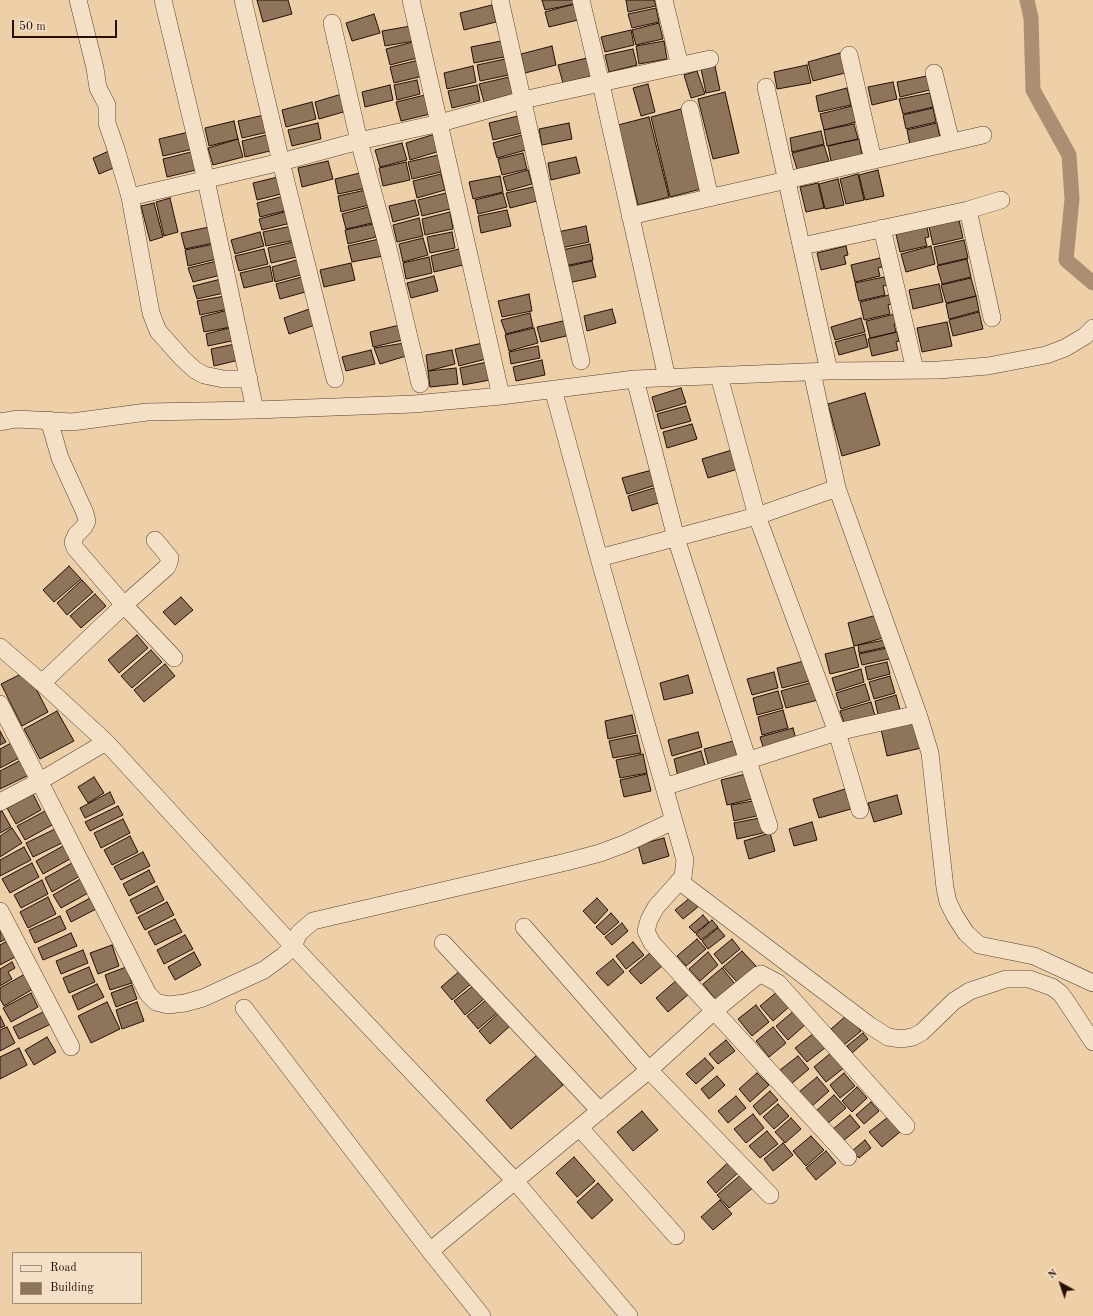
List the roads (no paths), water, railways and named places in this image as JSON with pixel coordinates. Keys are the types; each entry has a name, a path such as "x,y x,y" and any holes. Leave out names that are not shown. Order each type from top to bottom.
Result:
{"street":[{"path":"78,0 95,68 98,88 107,105 107,123 130,197 152,312 158,331 182,358 195,370 204,375 212,378 223,379 249,379"},
{"path":"163,0 206,180 249,379 254,410"},
{"path":"243,0 281,162 335,379"},
{"path":"411,0 501,396"},
{"path":"500,0 581,361"},
{"path":"580,0 601,84 667,378"},
{"path":"664,0 680,66"},
{"path":"332,23 359,141 387,244 420,384"},
{"path":"849,55 873,160"},
{"path":"130,197 281,162 359,141 440,123 523,100 710,59"},
{"path":"934,73 951,142"},
{"path":"766,87 829,371"},
{"path":"690,109 710,198"},
{"path":"630,216 983,135"},
{"path":"802,246 968,210 1001,200"},
{"path":"968,210 992,318"},
{"path":"882,228 916,370"},
{"path":"0,422 17,419 72,422 147,412 254,410 414,404 501,396 635,379 829,371 939,370 988,366 1046,355 1065,348 1085,336 1093,328"},
{"path":"812,372 837,488 918,714 930,753 945,888 948,902 966,933 979,945 1034,956 1093,983"},
{"path":"719,376 757,516 838,732 860,810"},
{"path":"635,379 676,538 768,826"},
{"path":"553,389 599,558 685,860 683,877 656,907 649,920 646,931 652,943 848,1157"},
{"path":"49,420 60,458 85,513 87,521 84,527 76,535 73,542 75,548 124,605 174,658"},
{"path":"599,558 757,516 837,488"},
{"path":"42,683 166,567 170,558 156,540"},
{"path":"0,647 42,683 106,742 293,946 519,1185 629,1316"},
{"path":"0,704 148,994 156,1002 168,1005 185,1003 203,998 264,970 283,956 293,946 299,933 313,920 346,914 593,855 624,844 673,821"},
{"path":"664,787 838,732 918,714"},
{"path":"0,802 40,781 106,742"},
{"path":"679,881 869,1026 888,1036 901,1039 913,1037 922,1032 954,1001 970,991 1006,979 1029,979 1052,987 1060,993 1093,1042"},
{"path":"0,911 71,1047"},
{"path":"524,927 652,1074 770,1195"},
{"path":"443,943 600,1111"},
{"path":"430,1251 519,1185 584,1131 652,1074 717,1015 758,975 761,974 778,983 906,1126"},
{"path":"244,1008 430,1251 482,1316"},
{"path":"584,1131 600,1111 652,1074"},
{"path":"584,1131 676,1236"}],"waterway":[{"path":"1027,0 1031,18 1033,90 1069,155 1072,199 1066,260 1093,283"}]}
